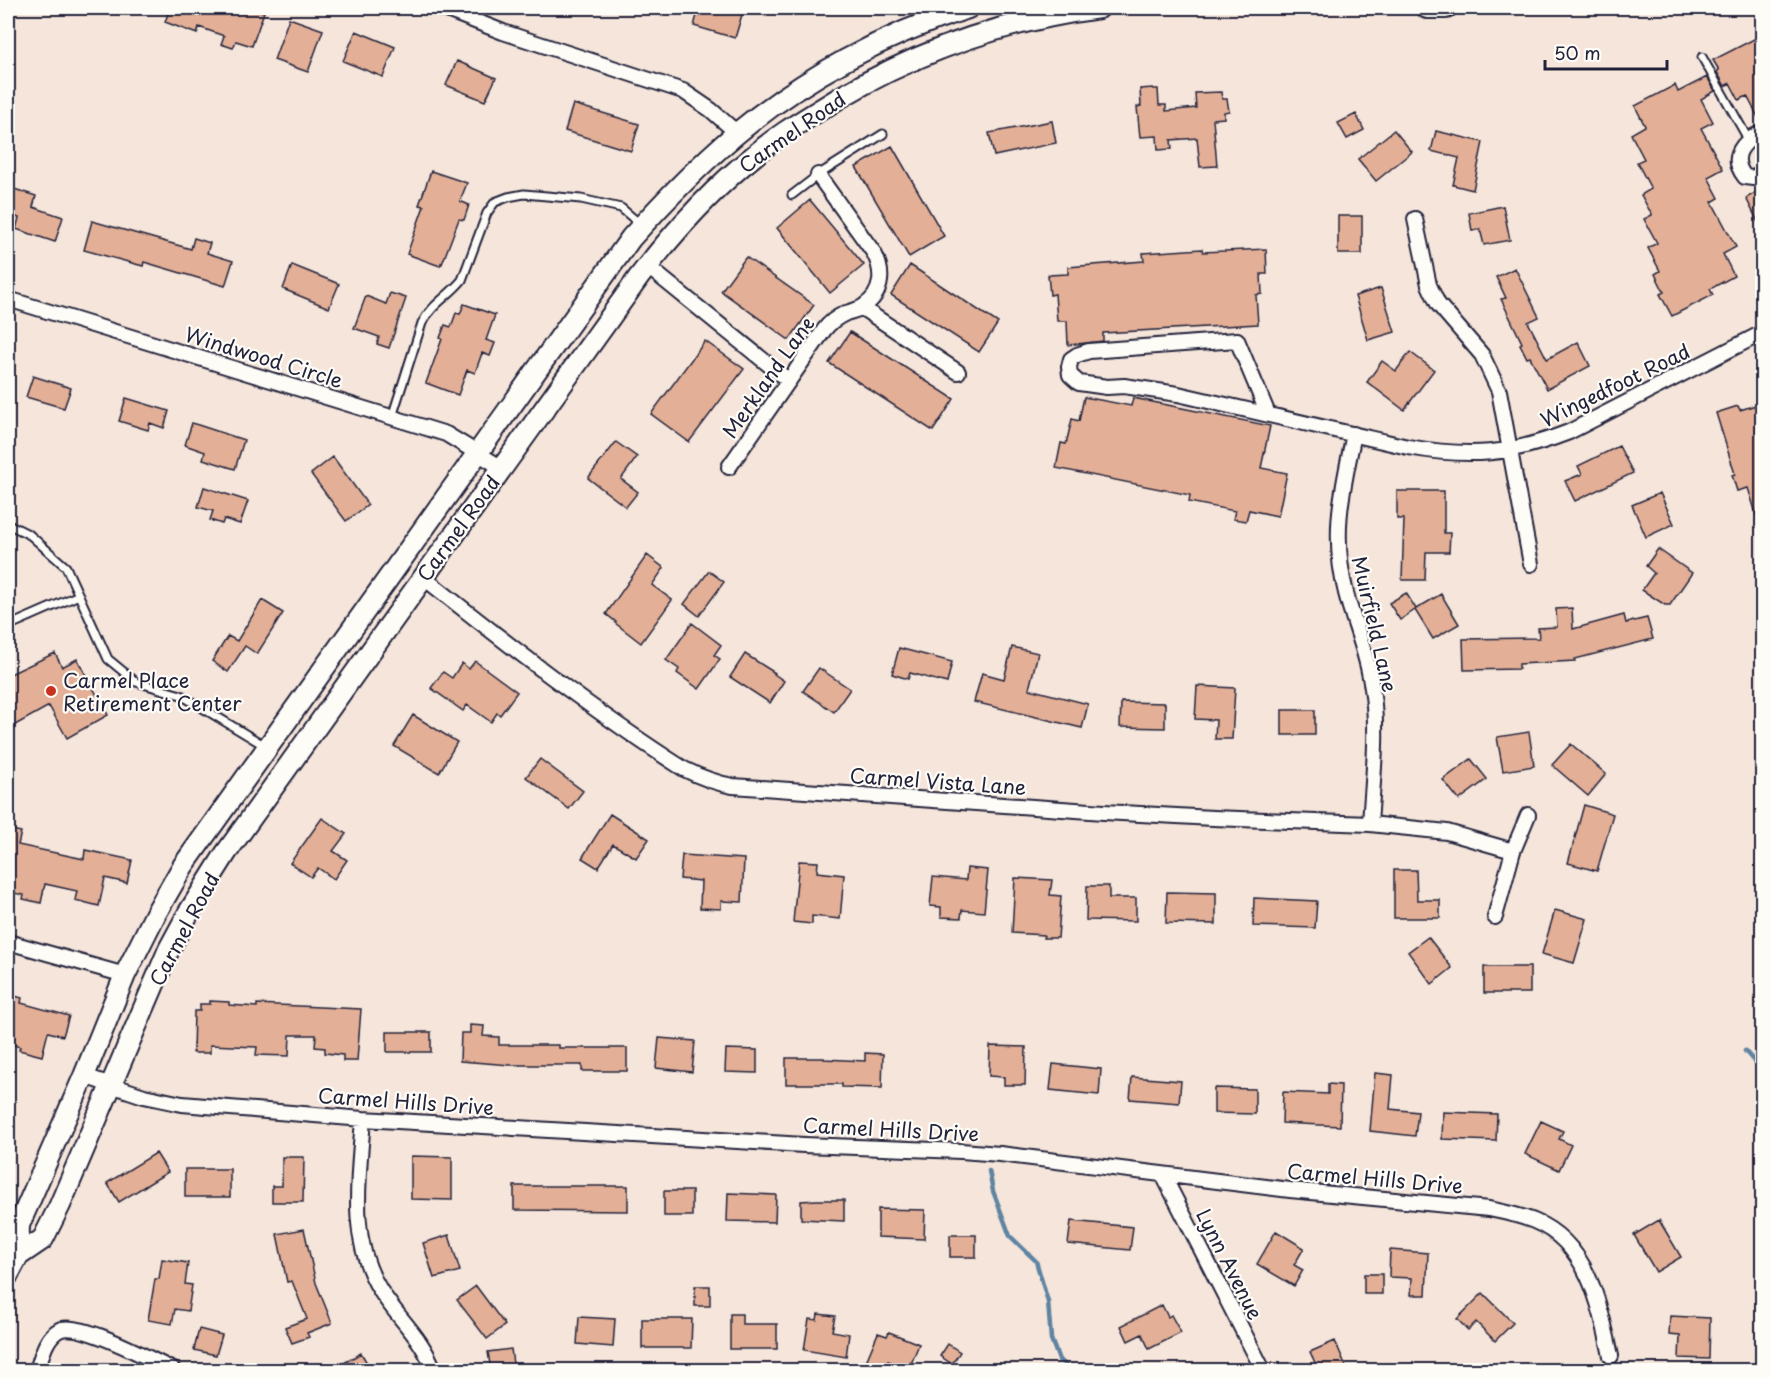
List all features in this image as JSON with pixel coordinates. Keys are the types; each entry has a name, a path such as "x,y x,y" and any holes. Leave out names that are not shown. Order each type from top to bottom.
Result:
{"main road":[{"name":"Carmel Road","path":"8,1275 19,1225 125,975 151,922 183,866 625,247 642,226 703,163 737,133 799,88 868,48 944,15 969,8"},
{"name":"Carmel Road","path":"13,1254 43,1239 60,1205 165,958 207,882 423,577 665,244 695,211 755,154 839,97 874,77 916,57 1037,13 1099,8"},
{"path":"1427,8 1446,8"}],"street":[{"path":"442,8 503,32 683,91 711,110 737,133"},
{"path":"1762,132 1748,139 1738,155 1739,169 1745,177 1753,178 1762,173"},
{"name":"Merkland Lane","path":"729,467 830,323 862,308 872,300 879,289 882,277 880,264 818,175"},
{"path":"1415,219 1429,285 1438,304 1482,355 1499,391 1531,564"},
{"path":"647,266 789,381"},
{"name":"Windwood Circle","path":"8,299 446,434 502,468"},
{"path":"862,308 958,372"},
{"name":"Wingedfoot Road","path":"1268,414 1237,340 1089,351 1071,359 1070,375 1079,383 1107,387 1124,386 1178,394 1408,447 1442,453 1477,454 1539,444 1569,432 1762,333"},
{"name":"Muirfield Lane","path":"1354,434 1341,495 1338,544 1346,594 1371,678 1375,730 1370,824"},
{"name":"Carmel Vista Lane","path":"423,577 581,699 684,769 699,777 722,784 1104,812 1370,824 1447,832 1513,850"},
{"path":"1495,917 1513,850 1528,815"},
{"path":"8,942 125,975"},
{"name":"Carmel Hills Drive","path":"84,1076 144,1096 182,1104 363,1119 1000,1154 1290,1190 1489,1209 1513,1214 1545,1226 1574,1252 1588,1275 1598,1300 1611,1356"},
{"path":"363,1119 357,1205 362,1246 370,1272 380,1291 416,1335 434,1371"},
{"name":"Lynn Avenue","path":"1163,1175 1263,1371"},
{"path":"37,1371 47,1341 60,1329 76,1329 99,1335 173,1371"}],"lane":[{"path":"1702,57 1748,139"},
{"path":"792,195 818,175 883,134"},
{"path":"392,417 427,312 455,289 462,280 487,213 495,202 524,194 581,199 621,208 642,226"},
{"path":"8,524 30,535 66,567 108,659 136,682 181,695 267,747"},
{"path":"8,626 79,595"}],"building":[{"path":"170,8 252,8 264,12 252,46 236,41 233,48 221,44 224,36 199,27 197,34 165,22"},
{"path":"699,8 744,8 735,38 694,26"},
{"path":"289,18 323,30 308,72 274,60"},
{"path":"356,31 395,47 383,77 343,61"},
{"path":"1762,35 1761,123 1747,96 1739,100 1730,83 1725,86 1713,60"},
{"path":"457,61 496,78 485,101 446,85"},
{"path":"1707,77 1715,91 1701,99 1713,122 1701,128 1723,169 1708,177 1719,198 1712,202 1736,247 1723,254 1734,276 1710,289 1713,295 1672,316 1660,294 1664,292 1655,274 1660,271 1648,248 1657,243 1644,219 1652,215 1641,195 1651,189 1637,162 1644,159 1631,134 1645,126 1635,106 1675,85 1678,92"},
{"path":"1140,89 1158,89 1159,105 1166,105 1166,111 1196,108 1195,93 1221,92 1222,99 1227,99 1229,111 1224,112 1224,118 1213,119 1217,166 1200,167 1197,138 1171,140 1172,149 1158,150 1157,136 1140,137 1137,107 1141,106"},
{"path":"573,104 639,124 631,151 565,131"},
{"path":"1356,114 1364,130 1347,139 1338,123"},
{"path":"1052,121 1056,143 994,156 989,133"},
{"path":"1394,130 1412,152 1376,181 1358,159"},
{"path":"1436,131 1483,142 1473,190 1453,185 1459,158 1431,151"},
{"path":"892,146 944,236 909,257 856,167"},
{"path":"431,171 467,183 460,201 469,205 464,220 459,219 440,266 407,254 424,206 419,205"},
{"path":"8,187 36,196 33,207 63,217 55,242 16,229 19,218 8,214"},
{"path":"1762,189 1762,230 1746,198"},
{"path":"810,200 864,265 830,293 777,228"},
{"path":"1503,206 1510,240 1484,245 1480,229 1472,231 1469,213"},
{"path":"1338,216 1362,216 1362,254 1338,254"},
{"path":"92,221 191,249 194,238 210,243 207,253 233,261 225,286 144,262 143,266 84,250"},
{"path":"1202,249 1203,252 1266,249 1267,274 1261,274 1262,294 1256,295 1258,324 1103,333 1103,341 1068,345 1067,321 1057,321 1055,294 1050,295 1048,275 1068,274 1068,267 1144,261 1143,253"},
{"path":"746,257 814,305 789,340 721,291"},
{"path":"292,265 339,284 329,308 283,289"},
{"path":"910,265 998,323 979,352 891,295"},
{"path":"1515,268 1539,317 1528,322 1547,359 1578,342 1590,366 1547,389 1530,357 1527,358 1501,299 1506,298 1496,277"},
{"path":"1381,288 1395,332 1368,340 1355,296"},
{"path":"390,293 406,298 389,348 377,344 379,337 354,328 366,296 386,304"},
{"path":"464,304 495,315 486,340 495,343 490,356 482,353 475,373 467,370 458,395 426,383 445,325 451,327 456,313 460,314"},
{"path":"850,332 954,399 933,431 829,363"},
{"path":"705,341 744,369 689,442 651,414"},
{"path":"1410,352 1434,370 1404,410 1367,382 1382,361 1396,371"},
{"path":"33,376 71,388 64,408 26,397"},
{"path":"1084,397 1131,406 1133,398 1270,426 1261,468 1287,473 1278,516 1249,510 1246,521 1233,519 1235,511 1189,502 1190,495 1056,468 1061,443 1066,444 1072,419 1079,421"},
{"path":"126,398 169,411 164,428 150,423 148,430 119,421"},
{"path":"1762,403 1762,523 1759,523 1748,488 1737,491 1732,475 1735,474 1716,413 1738,406 1740,410"},
{"path":"192,423 244,440 235,469 203,459 205,452 185,445"},
{"path":"616,442 637,457 621,479 638,492 626,507 588,478"},
{"path":"1619,446 1633,473 1575,501 1565,481 1582,474 1578,466"},
{"path":"333,457 368,505 346,521 311,474"},
{"path":"204,487 248,501 240,524 224,519 222,524 210,520 213,511 198,507"},
{"path":"1397,491 1444,491 1444,533 1450,533 1449,552 1426,552 1425,580 1402,580 1404,519 1397,519"},
{"path":"1660,493 1674,524 1646,537 1632,505"},
{"path":"1658,549 1692,573 1670,605 1665,605 1642,590 1654,573 1646,566"},
{"path":"647,555 664,568 652,585 672,600 641,643 606,614"},
{"path":"709,571 724,582 699,616 684,604"},
{"path":"1406,593 1416,609 1441,594 1459,624 1433,639 1415,610 1400,620 1389,603"},
{"path":"262,600 283,613 257,654 245,646 228,672 212,661 228,636 237,641"},
{"path":"1572,608 1573,629 1624,615 1626,623 1647,618 1653,639 1575,659 1575,661 1519,664 1519,669 1464,670 1463,639 1539,638 1538,628 1557,627 1556,609"},
{"path":"692,623 721,645 714,655 720,659 699,689 677,673 679,669 666,660"},
{"path":"1012,647 1038,653 1029,689 1088,704 1082,728 974,702 982,673 1004,679"},
{"path":"899,648 952,662 947,683 910,673 908,679 892,674"},
{"name":"Carmel Place Retirement Center","path":"55,653 62,667 77,659 108,715 67,738 49,706 8,729 8,675"},
{"path":"745,654 784,681 770,703 730,677"},
{"path":"475,661 517,692 500,715 497,713 491,722 467,705 463,711 431,688 443,672 452,678 462,663 469,669"},
{"path":"819,668 850,689 834,712 803,691"},
{"path":"1197,686 1235,688 1232,739 1215,739 1216,720 1195,719"},
{"path":"1121,702 1165,703 1165,728 1120,727"},
{"path":"1282,710 1315,710 1315,735 1282,735"},
{"path":"413,715 457,742 439,773 394,746"},
{"path":"1529,732 1534,766 1503,771 1497,737"},
{"path":"1571,744 1606,774 1588,796 1552,765"},
{"path":"540,759 583,791 569,809 526,777"},
{"path":"1471,759 1487,779 1459,800 1443,780"},
{"path":"1584,805 1613,814 1597,871 1568,863"},
{"path":"610,814 649,839 636,858 613,844 598,868 582,858"},
{"path":"322,818 346,834 333,851 347,860 334,879 318,868 311,877 290,863"},
{"path":"8,829 21,832 18,845 84,859 85,850 132,860 127,883 105,878 99,906 75,900 77,891 45,884 41,903 23,899 24,895 8,892"},
{"path":"682,855 744,859 742,902 721,901 721,909 700,908 701,881 680,879"},
{"path":"799,861 818,862 817,872 844,875 840,919 812,916 812,924 793,922"},
{"path":"967,868 988,870 984,912 962,910 961,918 941,917 941,907 930,906 933,877 966,880"},
{"path":"1394,870 1416,870 1417,900 1440,900 1440,918 1394,918"},
{"path":"1015,878 1052,880 1050,895 1061,896 1058,938 1012,933"},
{"path":"1087,886 1109,886 1109,898 1136,898 1136,921 1086,920"},
{"path":"1167,892 1216,893 1216,924 1166,923"},
{"path":"1254,898 1317,901 1315,928 1253,926"},
{"path":"1555,910 1587,919 1574,963 1542,954"},
{"path":"1428,937 1452,968 1432,984 1408,952"},
{"path":"1484,967 1530,967 1530,993 1484,993"},
{"path":"8,994 22,998 21,1003 69,1016 63,1036 48,1032 42,1056 19,1050 20,1047 8,1043"},
{"path":"210,1001 257,1007 257,1004 361,1009 357,1061 343,1061 343,1055 325,1053 325,1048 315,1047 316,1035 290,1035 289,1056 256,1055 257,1047 210,1045 210,1053 193,1053 194,1011 200,1011 200,1004 210,1004"},
{"path":"470,1025 484,1026 483,1036 499,1037 499,1045 627,1048 627,1071 582,1071 582,1065 511,1065 460,1061 461,1033 470,1033"},
{"path":"387,1032 431,1032 431,1052 387,1052"},
{"path":"659,1038 695,1041 692,1072 656,1068"},
{"path":"990,1046 1026,1047 1025,1085 1004,1085 1004,1077 989,1076"},
{"path":"726,1049 757,1050 757,1073 725,1072"},
{"path":"865,1053 883,1054 882,1088 842,1087 842,1084 786,1084 786,1058 865,1061"},
{"path":"1053,1064 1101,1069 1099,1095 1050,1090"},
{"path":"1375,1073 1393,1075 1390,1109 1418,1112 1415,1136 1370,1131"},
{"path":"1132,1077 1181,1081 1179,1103 1130,1099"},
{"path":"1328,1084 1341,1085 1340,1126 1282,1123 1283,1092 1328,1094"},
{"path":"1214,1088 1255,1089 1255,1114 1214,1113"},
{"path":"1443,1112 1497,1114 1496,1141 1442,1139"},
{"path":"1541,1121 1563,1131 1559,1139 1571,1145 1559,1170 1525,1154"},
{"path":"156,1153 168,1172 119,1202 107,1183"},
{"path":"411,1156 452,1157 452,1200 411,1199"},
{"path":"282,1157 304,1157 303,1202 272,1202 272,1186 282,1186"},
{"path":"185,1169 230,1169 230,1197 185,1197"},
{"path":"514,1186 628,1186 628,1211 514,1210"},
{"path":"664,1191 692,1191 692,1216 664,1216"},
{"path":"728,1193 776,1195 775,1222 727,1221"},
{"path":"844,1200 844,1221 801,1219 801,1201"},
{"path":"878,1209 925,1210 924,1239 878,1237"},
{"path":"1659,1220 1681,1257 1656,1272 1634,1235"},
{"path":"1071,1221 1133,1227 1130,1250 1068,1244"},
{"path":"304,1229 316,1283 332,1323 307,1333 309,1337 292,1343 285,1327 307,1319 292,1281 287,1282 277,1234"},
{"path":"1276,1231 1304,1248 1294,1265 1303,1270 1294,1286 1257,1264"},
{"path":"449,1235 460,1271 434,1278 423,1243"},
{"path":"950,1235 976,1235 976,1257 950,1257"},
{"path":"1390,1250 1428,1253 1426,1295 1411,1295 1412,1278 1389,1277"},
{"path":"162,1259 188,1263 185,1284 192,1285 188,1311 175,1309 172,1324 148,1320 155,1279 159,1279"},
{"path":"1364,1274 1382,1274 1382,1294 1364,1294"},
{"path":"476,1286 505,1325 487,1339 457,1300"},
{"path":"695,1286 710,1286 710,1306 695,1306"},
{"path":"1483,1293 1513,1323 1495,1341 1476,1322 1468,1330 1457,1319"},
{"path":"1162,1305 1168,1317 1171,1315 1181,1333 1149,1349 1142,1334 1128,1341 1121,1326"},
{"path":"730,1314 742,1314 742,1324 777,1324 777,1349 730,1349"},
{"path":"818,1314 835,1316 832,1331 849,1334 846,1357 804,1350 809,1319 817,1320"},
{"path":"1670,1316 1710,1318 1709,1359 1679,1358 1680,1336 1669,1335"},
{"path":"579,1317 615,1319 613,1347 577,1344"},
{"path":"642,1319 692,1319 691,1348 642,1348"},
{"path":"199,1329 222,1335 216,1355 194,1350"},
{"path":"889,1332 919,1344 909,1369 888,1361 883,1371 865,1364 878,1333 887,1336"},
{"path":"1335,1341 1348,1371 1319,1371 1310,1352"},
{"path":"948,1344 960,1352 952,1364 940,1356"},
{"path":"511,1349 514,1371 491,1371 488,1352"},
{"path":"361,1353 372,1371 330,1371"}],"waterway":[{"path":"1745,1051 1759,1067 1762,1084"},
{"path":"989,1171 993,1191 1010,1236 1036,1261 1048,1302 1051,1339 1059,1360 1071,1370"}],"place":[{"name":"Carmel Place Retirement Center","path":"51,691"}]}
